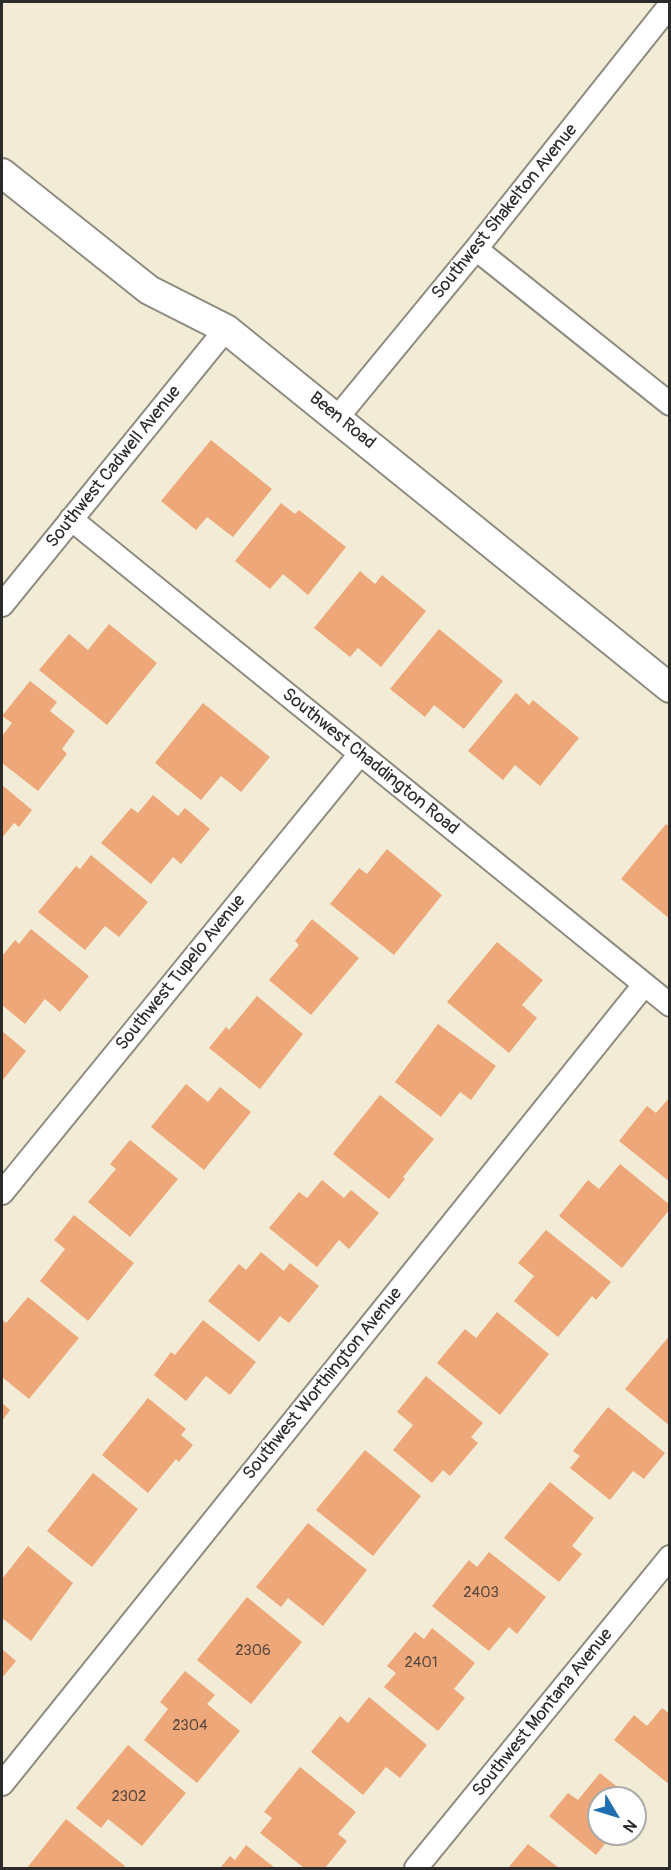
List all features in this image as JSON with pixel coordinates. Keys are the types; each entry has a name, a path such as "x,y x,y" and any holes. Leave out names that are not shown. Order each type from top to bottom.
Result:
{"street":[{"name":"Southwest Shakelton Avenue","path":"338,418 476,249 669,5"},
{"name":"Been Road","path":"2,172 149,290 226,329 669,688"},
{"path":"476,249 669,404"},
{"name":"Southwest Cadwell Avenue","path":"2,605 226,329"},
{"name":"Southwest Chaddington Road","path":"71,519 669,1005"},
{"name":"Southwest Tupelo Avenue","path":"2,1193 360,754"},
{"name":"Southwest Worthington Avenue","path":"2,1784 644,985"},
{"name":"Southwest Montana Avenue","path":"416,1869 669,1557"}],"building":[{"path":"211,440 272,489 233,537 207,517 196,530 161,501"},
{"path":"281,503 295,514 299,510 346,547 308,595 283,574 270,589 235,561"},
{"path":"360,571 375,584 382,575 426,611 381,667 358,648 350,657 314,628"},
{"path":"109,624 157,663 107,725 39,670 69,634 88,650"},
{"path":"439,629 503,681 464,729 434,705 425,717 390,689"},
{"path":"30,681 57,702 50,711 75,731 62,749 67,754 38,791 2,763 2,736 12,723 2,716"},
{"path":"516,693 529,705 533,700 579,738 540,786 515,765 503,780 468,751"},
{"path":"203,703 270,757 241,792 221,776 201,800 155,763"},
{"path":"2,785 32,810 19,827 14,823 2,838"},
{"path":"153,795 178,816 185,808 210,829 181,864 173,857 151,884 101,843 131,808 138,813"},
{"path":"666,824 670,827 670,919 621,879"},
{"path":"387,849 442,895 394,955 330,904 359,868 367,874"},
{"path":"91,855 148,902 119,937 105,926 85,950 38,912 76,866 80,869"},
{"path":"312,919 359,958 311,1015 269,980 299,945 295,941"},
{"path":"31,929 89,976 60,1012 45,999 25,1024 2,1005 2,956 15,940 19,944"},
{"path":"497,942 543,980 522,1005 537,1018 509,1053 447,1002"},
{"path":"257,996 303,1034 260,1089 209,1048 226,1027 229,1030"},
{"path":"438,1024 496,1066 471,1100 460,1092 441,1117 395,1082"},
{"path":"2,1031 26,1051 2,1081"},
{"path":"186,1084 208,1102 220,1087 251,1112 204,1170 151,1127"},
{"path":"380,1095 434,1139 403,1177 405,1179 389,1199 333,1154"},
{"path":"670,1097 670,1182 619,1141 647,1106 656,1113"},
{"path":"130,1140 178,1179 130,1237 88,1202 116,1169 110,1164"},
{"path":"620,1164 670,1205 670,1209 622,1268 559,1216 588,1180 599,1189"},
{"path":"322,1180 344,1198 351,1190 379,1213 349,1249 339,1240 317,1267 269,1228 299,1192 307,1198"},
{"path":"74,1215 134,1263 88,1321 40,1281 65,1249 54,1240"},
{"path":"546,1230 611,1282 596,1300 592,1296 558,1337 514,1301 534,1276 518,1263"},
{"path":"261,1252 284,1271 290,1263 319,1286 289,1323 280,1316 259,1342 208,1301 239,1264 246,1270"},
{"path":"28,1297 79,1338 29,1399 2,1377 2,1319 6,1323"},
{"path":"497,1312 549,1354 500,1415 437,1363 465,1329 476,1338"},
{"path":"203,1320 256,1362 230,1395 206,1376 186,1401 154,1375 171,1352 175,1355"},
{"path":"670,1335 670,1426 625,1389"},
{"path":"426,1376 483,1423 471,1437 478,1443 450,1476 443,1470 432,1483 393,1450 413,1425 397,1412"},
{"path":"148,1398 186,1429 181,1435 193,1445 179,1462 176,1459 148,1493 102,1455"},
{"path":"2,1403 10,1410 2,1421"},
{"path":"608,1407 665,1453 644,1479 633,1471 610,1500 570,1468 580,1456 573,1451"},
{"path":"365,1450 421,1496 373,1556 316,1510"},
{"path":"93,1473 138,1509 92,1567 47,1531"},
{"path":"550,1482 594,1518 572,1546 582,1554 559,1582 504,1538"},
{"path":"308,1523 367,1570 323,1626 288,1598 281,1607 256,1587"},
{"path":"28,1546 73,1583 31,1641 2,1618 2,1579"},
{"path":"489,1552 546,1597 517,1634 509,1627 489,1651 432,1606 469,1560 477,1567"},
{"path":"247,1597 302,1642 251,1704 197,1660"},
{"path":"432,1628 475,1663 454,1689 465,1698 438,1731 384,1687 396,1673 387,1666 415,1632 424,1639"},
{"path":"2,1649 16,1661 2,1678"},
{"path":"185,1671 215,1695 207,1704 240,1731 197,1783 144,1740 168,1709 160,1702"},
{"path":"369,1697 427,1745 400,1778 386,1767 363,1795 311,1752 340,1716 348,1723"},
{"path":"662,1708 670,1714 670,1785 614,1740 634,1715 647,1726"},
{"path":"128,1745 186,1793 142,1846 108,1819 101,1828 76,1808"},
{"path":"300,1767 356,1812 338,1834 347,1841 325,1868 304,1868 260,1833 272,1818 264,1812"},
{"path":"600,1773 616,1786 589,1786"},
{"path":"587,1789 587,1846 603,1846 596,1855 549,1816 568,1793 578,1800"},
{"path":"66,1819 125,1866 124,1868 27,1868"},
{"path":"528,1844 559,1868 508,1868"},
{"path":"246,1845 275,1868 220,1868 230,1856 235,1860"}]}
